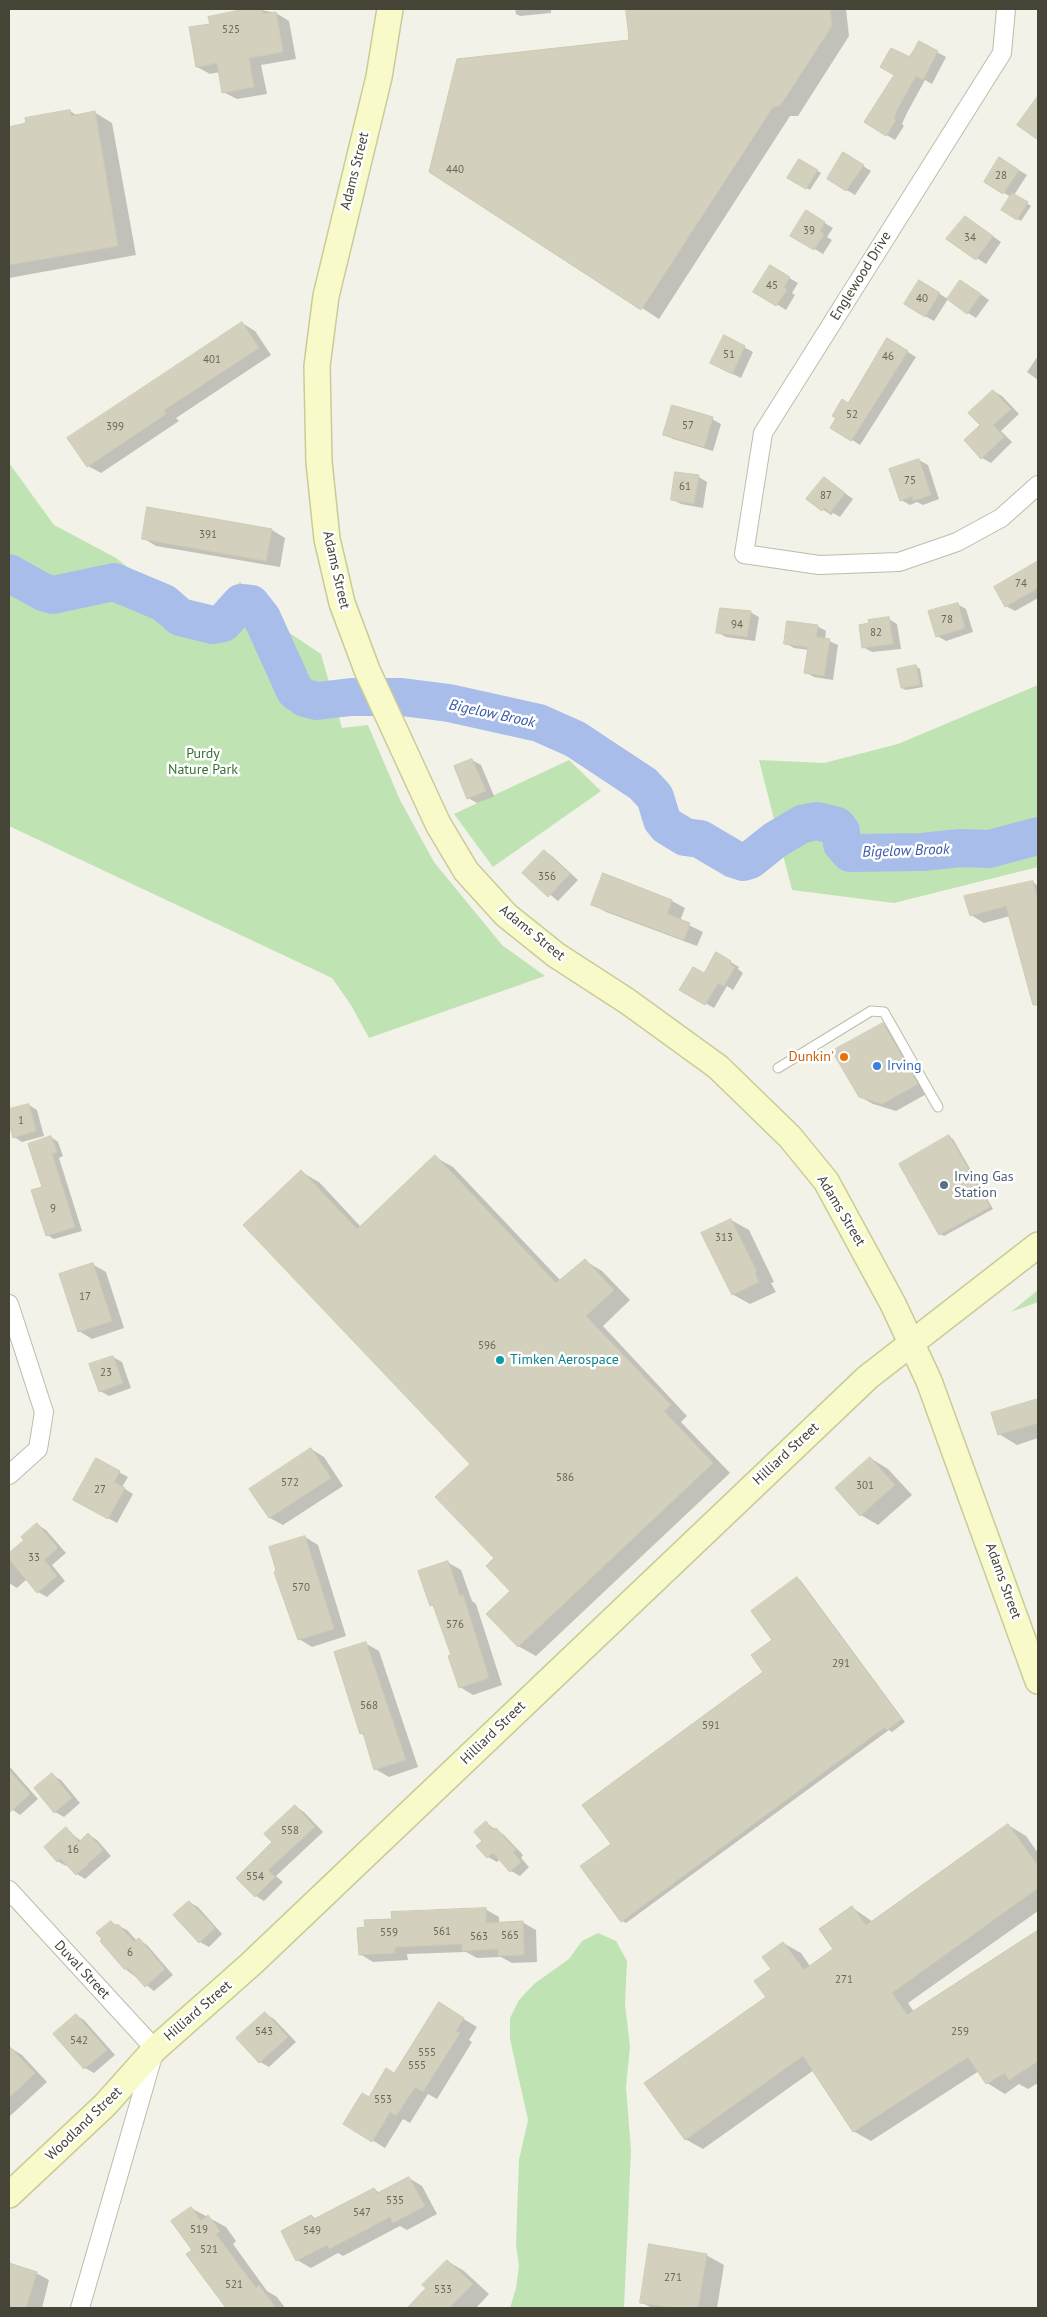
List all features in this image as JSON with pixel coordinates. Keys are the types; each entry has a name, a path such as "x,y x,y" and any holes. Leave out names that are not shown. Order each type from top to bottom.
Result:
{"main road":[{"name":"Adams Street","path":"390,9 379,77 325,304 317,366 318,462 327,539 342,603 380,699 438,824 466,871 506,915 556,955 627,1001 718,1067 790,1137 826,1181 912,1342 929,1381 982,1522 1038,1681"},
{"name":"Hilliard Street","path":"155,2049 251,1964 868,1377 1038,1246"},
{"name":"Woodland Street","path":"9,2195 105,2105 155,2049"}],"street":[{"name":"Englewood Drive","path":"1006,9 1002,53 763,433 744,554 819,565 899,562 957,542 992,523 1001,518 1038,485"},
{"path":"9,1304 44,1412 38,1449 9,1475"},
{"name":"Duval Street","path":"9,1890 155,2049"},
{"name":"Hilliard Street","path":"80,2308 155,2049"}],"lane":[{"path":"778,1068 871,1011 884,1012 938,1108"}],"green space":[{"name":"Purdy Nature Park","path":"9,463 54,525 116,558 171,602 190,622 207,611 240,582 261,601 285,630 321,654 342,728 368,725 400,800 434,862 502,945 545,976 369,1038 351,1005 332,978 9,826"},
{"path":"1038,685 1038,867 894,903 792,890 759,760 824,763 898,744"},
{"path":"569,760 601,791 493,867 454,814"},
{"path":"1038,1290 1038,1302 1011,1312"},
{"path":"598,1933 616,1941 627,1961 625,2004 630,2046 626,2087 631,2151 624,2308 510,2308 516,2288 519,2266 516,2245 519,2160 528,2120 510,2039 510,2018 519,2000 534,1984 569,1959 582,1941"}],"building":[{"path":"245,9 262,9 263,14 276,12 283,52 249,58 254,87 222,93 217,63 196,67 189,27 210,24 208,17"},
{"path":"626,9 830,9 832,26 780,106 773,107 641,310 429,172 457,59 629,40"},
{"path":"919,41 938,51 923,80 916,76 898,108 894,118 896,120 886,136 864,122 894,75 880,67 891,48 910,57"},
{"path":"1038,96 1038,140 1017,125"},
{"path":"70,110 71,116 95,111 118,246 9,265 9,127 26,123 25,118"},
{"path":"843,152 864,165 846,191 827,179"},
{"path":"999,157 1019,170 1003,194 984,182"},
{"path":"799,159 818,170 806,189 787,178"},
{"path":"1012,193 1028,202 1017,220 1001,210"},
{"path":"806,210 825,222 820,231 824,234 814,250 790,236"},
{"path":"965,216 993,236 976,260 946,239"},
{"path":"770,265 790,277 784,287 787,290 776,306 753,292"},
{"path":"919,280 940,293 925,317 904,304"},
{"path":"960,280 981,294 967,314 947,299"},
{"path":"242,322 259,348 164,410 166,414 87,467 67,438"},
{"path":"724,335 745,346 732,374 710,363"},
{"path":"887,338 908,351 851,441 830,428 836,418 832,416 842,399 848,403"},
{"path":"993,390 1011,409 993,425 1004,437 981,459 964,440 980,425 968,413"},
{"path":"672,405 713,417 704,447 663,435"},
{"path":"919,459 931,495 913,501 912,496 900,501 889,469"},
{"path":"675,472 699,475 694,504 671,500"},
{"path":"824,477 845,493 830,513 825,508 822,511 806,499"},
{"path":"147,507 272,529 266,561 142,539"},
{"path":"1038,561 1038,588 1005,607 994,587"},
{"path":"958,603 965,628 936,637 928,611"},
{"path":"720,608 751,611 747,637 716,633"},
{"path":"889,617 893,644 862,648 859,625 869,623 868,620"},
{"path":"787,621 818,625 816,637 830,639 824,676 804,673 808,647 784,644"},
{"path":"916,665 920,685 901,688 897,669"},
{"path":"472,759 486,791 467,799 454,766"},
{"path":"544,850 570,874 548,897 522,873"},
{"path":"603,873 672,900 667,914 690,923 684,940 591,905"},
{"path":"1033,881 1038,902 1038,1005 1033,1005 1006,906 970,916 964,896"},
{"path":"716,952 731,961 730,964 735,967 724,986 718,983 705,1005 679,990 693,967 704,973"},
{"name":"Irving","path":"883,1023 918,1084 882,1104 859,1097 832,1051"},
{"path":"29,1104 36,1131 13,1138 9,1123 9,1109"},
{"name":"Irving Gas Station","path":"949,1135 990,1207 939,1235 899,1164"},
{"path":"51,1136 57,1152 52,1154 75,1227 46,1236 31,1190 42,1187 28,1144"},
{"name":"Timken Aerospace","path":"435,1155 556,1283 585,1259 614,1290 586,1316 671,1405 664,1411 713,1463 518,1647 486,1614 510,1591 486,1566 494,1558 435,1497 470,1464 243,1225 301,1170 357,1229"},
{"path":"731,1219 757,1272 755,1273 759,1282 732,1295 701,1233"},
{"path":"93,1263 112,1321 78,1332 59,1274"},
{"path":"113,1356 123,1383 99,1392 89,1364"},
{"path":"1038,1399 1038,1423 998,1435 991,1413"},
{"path":"311,1448 331,1478 269,1518 249,1489"},
{"path":"870,1457 895,1485 860,1516 835,1488"},
{"path":"96,1458 120,1471 114,1482 125,1488 108,1519 73,1500"},
{"path":"37,1523 58,1548 44,1560 57,1576 37,1593 9,1559 9,1553 24,1540 21,1537"},
{"path":"305,1536 334,1629 298,1640 274,1572 276,1570 269,1547"},
{"path":"448,1561 460,1596 463,1595 489,1678 459,1688 448,1656 451,1655 433,1605 430,1606 418,1571"},
{"path":"797,1577 902,1719 887,1730 885,1727 621,1922 580,1866 611,1844 582,1805 763,1672 751,1655 772,1640 751,1611"},
{"path":"366,1642 406,1760 374,1770 363,1733 360,1734 334,1652"},
{"path":"9,1770 30,1794 9,1813"},
{"path":"52,1773 72,1798 54,1813 34,1788"},
{"path":"295,1805 315,1827 268,1870 275,1877 255,1897 236,1878 272,1842 264,1834"},
{"path":"486,1821 493,1830 496,1828 516,1850 513,1852 521,1862 510,1872 493,1853 487,1858 476,1846 482,1841 474,1832"},
{"path":"1008,1824 1038,1866 1038,1888 892,1993 907,2015 1038,1930 1038,2061 1009,2080 1005,2073 986,2084 968,2057 853,2132 803,2056 685,2140 644,2083 766,1997 754,1981 771,1969 762,1957 783,1942 804,1970 833,1949 819,1929 852,1906 866,1925"},
{"path":"66,1827 79,1842 88,1833 103,1850 76,1875 60,1858 57,1862 44,1847"},
{"path":"189,1901 215,1928 199,1943 173,1915"},
{"path":"486,1908 486,1923 523,1921 524,1955 498,1956 498,1949 462,1951 462,1944 395,1947 395,1953 359,1955 357,1928 365,1927 364,1920 392,1919 391,1912"},
{"path":"111,1921 116,1926 118,1924 134,1942 139,1938 165,1969 145,1987 129,1969 124,1969 100,1941 102,1939 96,1933"},
{"path":"439,2002 464,2018 456,2031 460,2033 423,2092 415,2087 396,2116 390,2112 372,2142 343,2124 362,2093 369,2097 386,2068 394,2073"},
{"path":"265,2012 288,2037 259,2063 236,2038"},
{"path":"76,2014 107,2050 84,2069 53,2034"},
{"path":"9,2046 35,2073 9,2098"},
{"path":"409,2177 425,2206 393,2223 390,2217 329,2249 327,2245 296,2261 281,2231 311,2215 314,2219 374,2188 377,2193"},
{"path":"191,2207 201,2221 208,2215 220,2231 216,2234 256,2288 259,2285 276,2308 226,2308 186,2254 192,2250 171,2221"},
{"path":"649,2244 707,2254 698,2308 675,2308 640,2303"},
{"path":"447,2260 473,2284 449,2308 407,2308 426,2288 422,2285"},
{"path":"9,2263 37,2272 26,2308 9,2308"}],"waterway":[{"name":"Bigelow Brook","path":"9,573 43,592 53,595 114,582 164,603 180,617 213,625 223,623 241,603 251,604 262,618 295,691 305,698 317,701 351,697 402,697 449,703 539,723 575,739 643,784 655,797 662,820 667,826 685,837 700,839 734,859 743,862 750,860 775,840 802,824 817,821 837,826 841,831 842,844 850,853 922,852 960,848 989,849 1038,836"}],"place":[{"name":"Dunkin'","path":"844,1057"},
{"name":"Irving","path":"877,1066"},
{"name":"Irving Gas Station","path":"944,1185"},
{"name":"Timken Aerospace","path":"500,1360"}]}
